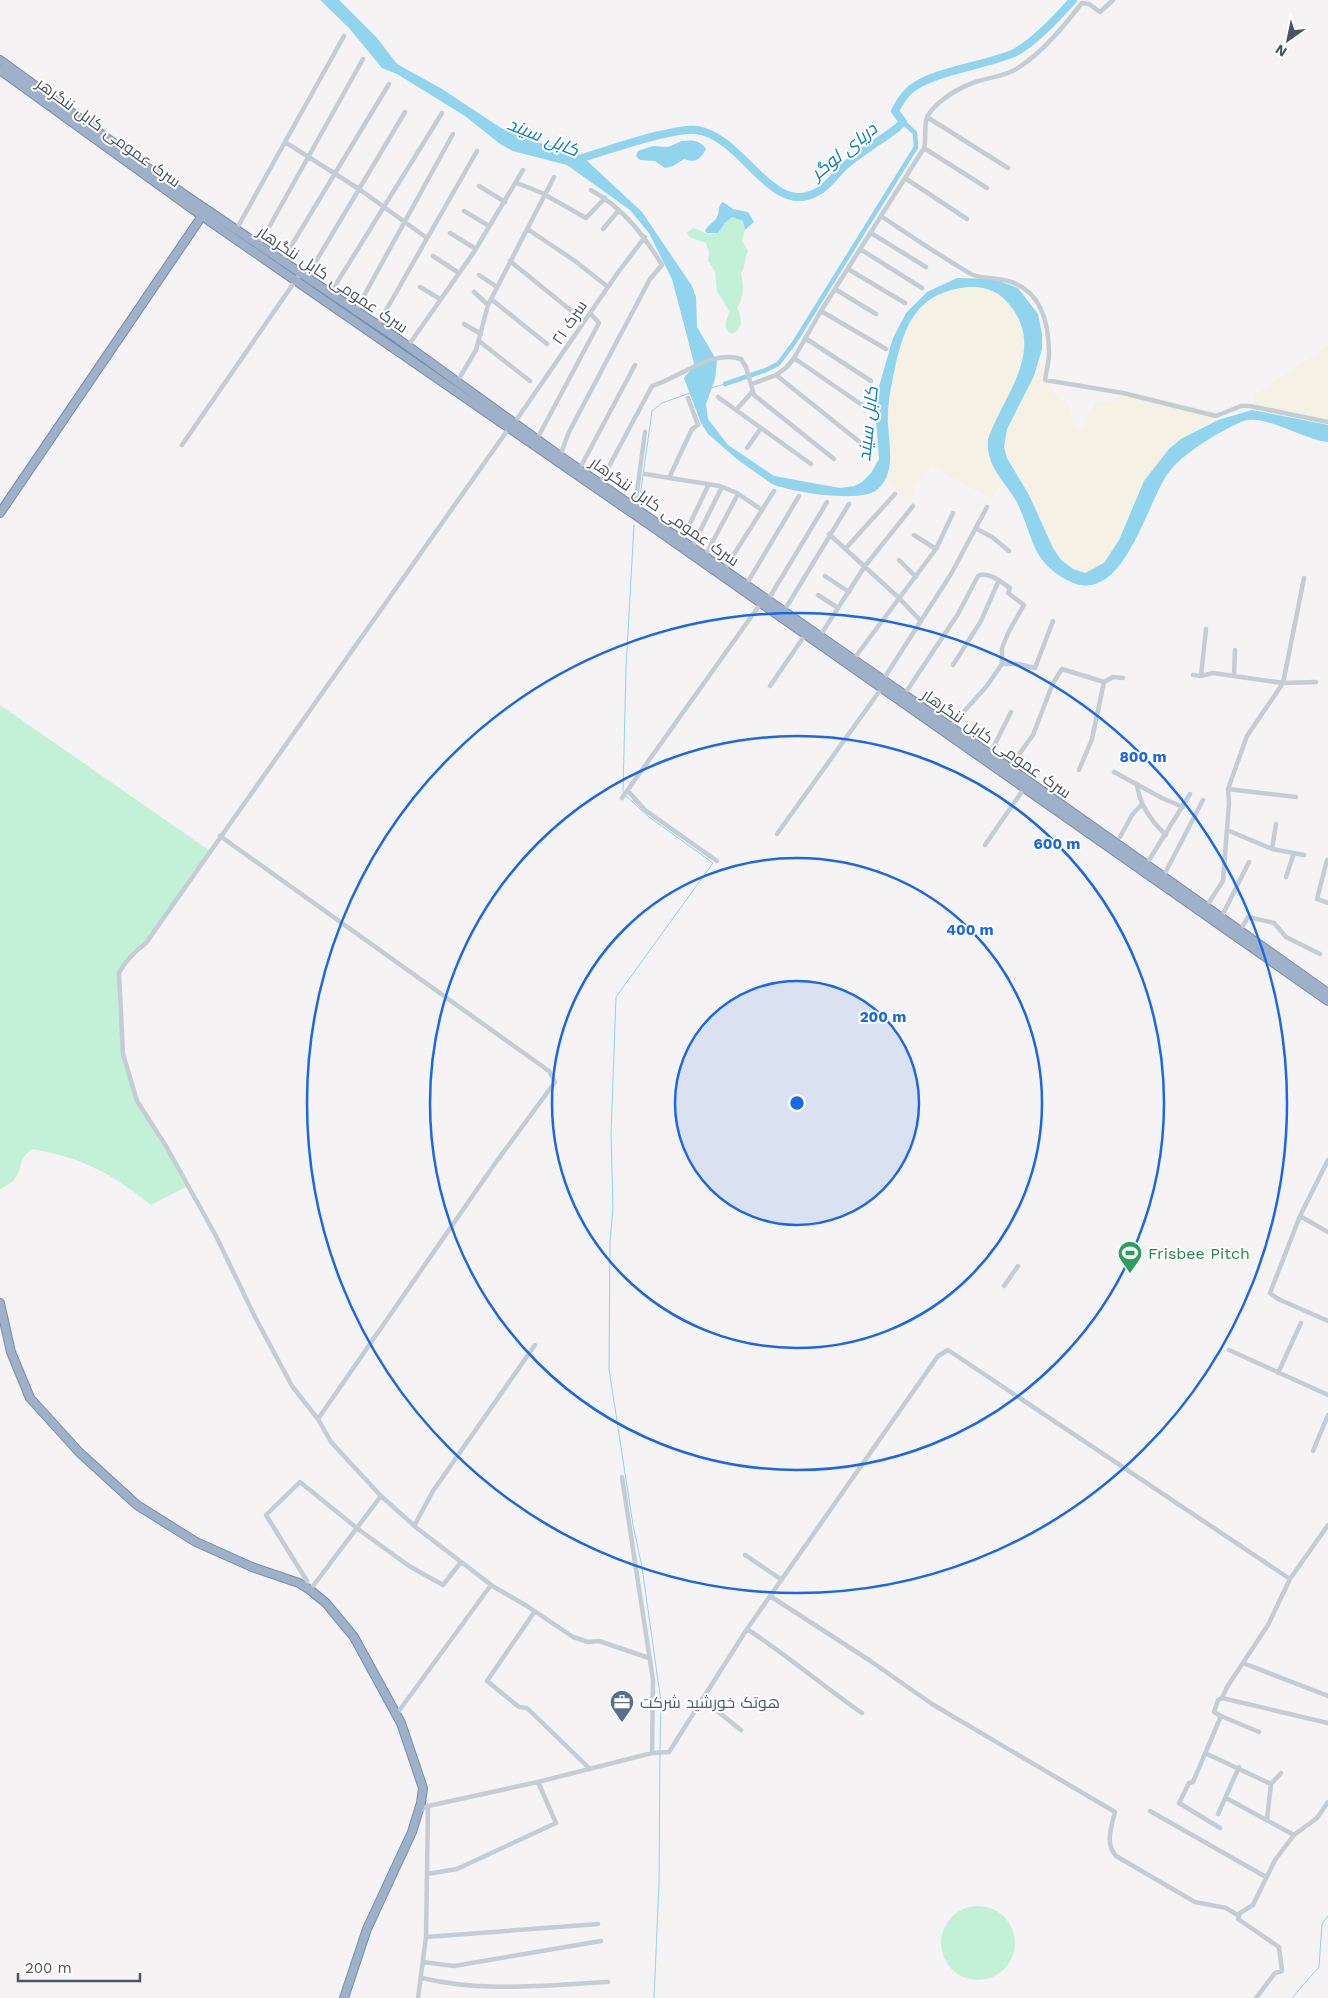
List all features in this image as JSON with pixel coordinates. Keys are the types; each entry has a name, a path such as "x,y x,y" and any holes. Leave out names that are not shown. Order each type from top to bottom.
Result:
{"highway":[{"name":"سرک عمومی کابل ننگرهار","path":"0,60 205,213 512,424 764,601 784,611 820,636 882,684 950,726 1010,768 1027,785 1146,865 1328,993"},
{"name":"سرک عمومی کابل ننگرهر","path":"0,70 205,213"},
{"name":"سرک عمومی کابل ننگرهار","path":"205,213 236,230 282,261 301,278 330,294 408,346 512,424 580,468 746,585 806,635 882,684 1027,785 1328,1002"},
{"path":"0,513 205,213"},
{"path":"0,1303 11,1352 30,1398 79,1452 137,1505 196,1542 308,1589 326,1604 354,1637 396,1715 409,1744 423,1788 419,1811 412,1832 366,1929 344,1998"}],"street":[{"path":"750,379 776,375 787,367 794,358 821,311 924,148 927,137 925,125 927,117 947,97 962,88 1017,69 1059,32 1082,3 1089,4 1100,12 1113,0"},
{"path":"236,230 344,36"},
{"path":"259,246 363,59"},
{"path":"282,261 389,84"},
{"path":"182,445 301,278 359,189 405,112"},
{"path":"330,294 442,113"},
{"path":"927,117 1008,168"},
{"path":"355,312 453,134"},
{"path":"285,142 336,173 427,238"},
{"path":"924,148 987,188"},
{"path":"377,326 477,151"},
{"path":"408,346 476,249 523,170"},
{"path":"457,382 474,356 488,305 510,261 529,230 554,178"},
{"path":"905,178 968,219"},
{"path":"516,183 546,195 586,218 605,198"},
{"path":"479,186 505,202"},
{"path":"560,456 569,432 650,279 662,265 645,237 619,210 605,198 591,190"},
{"path":"603,229 619,210"},
{"path":"464,211 489,226"},
{"path":"881,216 971,275 1018,284 1030,293 1040,306 1048,328 1049,356 1045,380 1123,393 1216,416 1241,406 1250,406 1328,422"},
{"path":"529,230 575,261 608,287"},
{"path":"450,233 476,249"},
{"path":"870,233 926,267"},
{"name":"سرک ۲۱","path":"645,237 146,943 124,963 119,974 123,1054 137,1101 166,1146 216,1236 255,1317 292,1386 318,1419 331,1442 381,1496 414,1526 491,1585 535,1611 573,1637 588,1642 599,1641 649,1658"},
{"path":"860,249 922,288"},
{"path":"433,256 459,273"},
{"path":"510,261 574,312"},
{"path":"848,269 905,303"},
{"path":"479,275 497,287"},
{"path":"420,287 440,299"},
{"path":"835,289 876,314"},
{"path":"474,292 488,305"},
{"path":"491,299 547,344"},
{"path":"821,311 886,349"},
{"path":"536,439 599,323 590,313"},
{"path":"464,324 480,334"},
{"path":"805,338 871,381"},
{"path":"478,341 530,380"},
{"path":"600,482 648,389 672,380 691,367 719,358 741,359 750,379 752,392 834,459"},
{"path":"794,358 862,405"},
{"path":"580,468 634,365"},
{"path":"776,375 871,451"},
{"path":"736,410 752,392"},
{"path":"718,397 811,464"},
{"path":"669,478 692,429 698,425 688,398"},
{"path":"747,448 761,428"},
{"path":"635,507 645,432"},
{"path":"645,474 722,487 738,494 762,510"},
{"path":"682,540 709,484"},
{"path":"692,547 722,487"},
{"path":"724,570 774,491"},
{"path":"705,556 738,494"},
{"path":"846,548 895,494"},
{"path":"746,585 799,496"},
{"path":"622,798 764,601 827,502"},
{"path":"784,611 829,534 849,504"},
{"path":"820,636 865,566 913,506"},
{"path":"777,834 882,684 951,574 987,506"},
{"path":"853,660 936,549 953,513"},
{"path":"976,529 992,537 1009,551"},
{"path":"829,534 899,598 921,622"},
{"path":"914,535 936,549"},
{"path":"899,560 916,577"},
{"path":"904,696 958,614 978,576 990,575 999,580 1010,588 1008,593 1024,605 1008,631 1002,648 1002,664 986,687 950,726"},
{"path":"826,576 849,592"},
{"path":"1206,908 1222,881 1227,830 1228,789 1246,736 1283,683 1304,578"},
{"path":"953,665 981,621 999,580"},
{"path":"818,595 838,608"},
{"path":"1002,664 1034,668 1053,621"},
{"path":"1201,676 1206,630"},
{"path":"770,686 806,635"},
{"path":"1234,676 1235,650"},
{"path":"1010,768 1033,735 1053,683 1062,669 1104,682 1113,677 1123,678"},
{"path":"1193,675 1201,676 1213,673 1283,683 1316,682"},
{"path":"1079,770 1092,739 1104,682"},
{"path":"990,754 1011,712"},
{"path":"1114,772 1183,807"},
{"path":"1137,784 1142,804 1153,822 1166,834"},
{"path":"985,845 1027,785"},
{"path":"1228,789 1296,798"},
{"path":"628,791 645,810 716,862"},
{"path":"1146,865 1190,794"},
{"path":"1163,878 1203,800"},
{"path":"1120,836 1132,815 1142,804"},
{"path":"1272,849 1276,824"},
{"path":"1227,830 1272,849 1304,855"},
{"path":"220,836 549,1071 555,1082 494,1165 318,1419"},
{"path":"1286,877 1294,853"},
{"path":"1327,860 1317,899 1328,903"},
{"path":"1221,918 1249,862"},
{"path":"1240,931 1248,918 1274,923 1286,937 1320,954"},
{"path":"1328,1160 1300,1216 1270,1293 1278,1299 1328,1321"},
{"path":"1300,1216 1328,1232"},
{"path":"1004,1286 1018,1266"},
{"path":"1278,1373 1301,1323"},
{"path":"414,1526 433,1491 535,1345"},
{"path":"419,1811 428,1806 652,1754 669,1752 747,1629 938,1356 948,1350 1290,1580"},
{"path":"1229,1350 1328,1396"},
{"path":"1313,1451 1328,1415"},
{"path":"622,1478 653,1680 652,1754"},
{"path":"308,1589 307,1581 266,1515 300,1482 358,1529 409,1566 443,1585 461,1562"},
{"path":"308,1589 358,1529 381,1496"},
{"path":"1259,1732 1214,1712 1218,1700 1222,1698 1268,1625 1290,1580 1328,1525"},
{"path":"745,1555 782,1580"},
{"path":"396,1715 491,1585"},
{"path":"770,1596 870,1660 932,1704 1115,1812 1109,1839 1111,1850 1116,1856 1195,1902 1226,1908 1239,1916 1238,1919 1279,1947 1282,1970 1275,1973 1256,1998"},
{"path":"535,1611 487,1681 519,1707 528,1708 590,1768"},
{"path":"747,1629 785,1654 828,1689 862,1713"},
{"path":"1243,1663 1328,1696"},
{"path":"1222,1698 1328,1723"},
{"path":"702,1699 741,1730"},
{"path":"1220,1828 1179,1804 1189,1783 1194,1782 1221,1716"},
{"path":"1205,1753 1239,1767 1271,1784"},
{"path":"1218,1814 1239,1767"},
{"path":"1266,1819 1271,1784 1281,1772"},
{"path":"427,1874 457,1869 556,1823 538,1782"},
{"path":"1226,1798 1294,1835"},
{"path":"1239,1916 1253,1905 1266,1876 1294,1835 1316,1818 1328,1802"},
{"path":"418,1998 426,1937 428,1806"},
{"path":"1150,1811 1266,1876"},
{"path":"426,1937 598,1924"},
{"path":"423,1962 454,1966 601,1941"},
{"path":"422,1978 452,1985 499,1988 608,1982"}],"green space":[{"path":"732,217 743,221 745,230 742,241 748,251 741,273 742,296 737,308 741,323 738,330 731,334 726,329 729,311 717,291 715,271 708,261 709,252 706,243 689,237 687,232 694,228 710,235 718,233"},
{"path":"0,705 210,851 146,943 133,952 119,973 123,1054 137,1101 166,1146 186,1187 151,1205 123,1184 96,1168 66,1157 32,1149 23,1159 14,1180 0,1189"},
{"path":"978,1906 992,1909 1004,1917 1012,1929 1015,1943 1012,1957 1004,1969 992,1977 978,1980 964,1977 952,1969 944,1957 941,1943 944,1929 952,1917 964,1909"}],"sand":[{"path":"971,287 988,290 1002,297 1011,305 1023,328 1024,351 1019,373 999,416 992,438 992,460 1002,482 991,498 931,466 925,477 915,483 913,498 902,496 884,481 889,460 889,402 900,347 911,321 928,302 939,295"},
{"path":"1328,345 1328,425 1252,410 1255,395"},
{"path":"1039,363 1044,370 1044,380 1053,388 1054,394 1070,405 1072,423 1081,430 1084,429 1088,414 1096,401 1111,402 1126,391 1215,412 1218,420 1200,428 1130,511 1119,540 1104,563 1085,573 1073,569 1061,560 1053,548 1029,495 1007,458 1004,447 1007,429"}],"water":[{"path":"320,0 339,0 377,38 397,64 442,89 501,128 531,141 569,150 583,157 642,212 692,286 696,297 697,327 717,361 715,379 706,404 708,419 728,445 774,476 840,488 854,486 862,482 871,473 879,459 876,419 878,390 893,338 906,313 927,292 957,278 994,279 1018,288 1038,314 1042,334 1042,349 1034,376 1007,429 1004,447 1007,458 1029,495 1053,548 1061,560 1073,569 1085,573 1104,563 1119,540 1144,481 1169,449 1181,439 1218,420 1252,410 1328,425 1328,442 1307,437 1272,423 1261,421 1250,420 1241,422 1223,431 1192,451 1169,472 1130,549 1118,567 1103,580 1087,585 1067,580 1049,568 1040,557 1017,504 992,464 988,448 988,439 1019,372 1024,338 1020,321 1009,304 997,293 986,289 969,287 951,290 925,303 916,313 903,337 890,396 888,417 889,467 884,482 878,489 858,496 843,496 810,493 772,484 738,460 708,434 701,423 684,378 694,363 672,279 649,233 630,210 567,165 513,151 500,144 465,116 397,74 382,68 349,28"},
{"path":"682,141 696,141 706,149 697,160 684,159 673,166 665,168 655,161 640,160 636,156 638,151 653,146 668,147"},
{"path":"723,202 733,209 748,212 754,222 745,230 743,221 732,217 718,233 707,233 705,231 716,219 720,205"}],"waterway":[{"name":"دریای لوگر","path":"575,160 659,135 683,130 697,130 714,136 729,146 771,186 785,194 801,197 817,192 847,164 903,122 895,111 911,89 933,77 1016,52 1038,35 1073,0"},
{"path":"725,384 778,364 794,343 916,147 915,133 903,122"},
{"path":"711,388 725,384"},
{"path":"639,504 652,411 662,403 690,393"},
{"path":"623,792 626,668 634,525"},
{"path":"625,795 649,817 713,863 616,997 611,1134 613,1208 610,1242 609,1369 633,1525 642,1567 661,1702 660,1750"},
{"path":"654,1998 659,1884 660,1754"},
{"path":"1292,1998 1319,1967 1322,1924 1328,1916"}],"place":[{"name":"Frisbee Pitch","path":"1130,1274"},
{"name":"هوتک خورشید شرکت","path":"622,1723"}],"water label":[{"name":"کابل سيند","path":"543,137"},
{"name":"کابل سيند","path":"868,424"}]}
